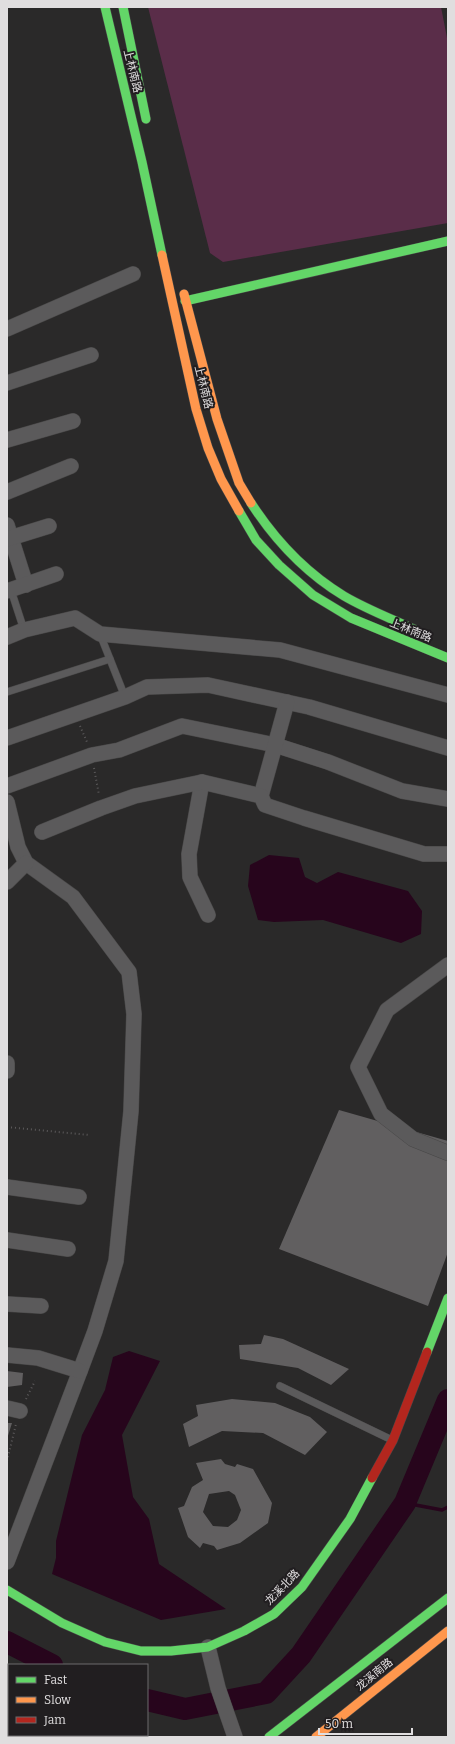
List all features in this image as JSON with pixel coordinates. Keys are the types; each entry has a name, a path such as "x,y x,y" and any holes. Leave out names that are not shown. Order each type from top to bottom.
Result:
{"street":[{"name":"上林南路","path":"105,7 142,162 196,409 221,479 256,540 279,565 313,595 351,618 448,658"},
{"name":"上林南路","path":"123,7 149,131"},
{"path":"185,301 448,241"},
{"path":"7,329 133,274"},
{"name":"上林南路","path":"182,286 217,419 239,483 265,524 304,567 344,596 422,632"},
{"path":"7,383 91,356"},
{"path":"7,440 73,420"},
{"path":"7,492 71,466"},
{"path":"26,585 8,534 50,526"},
{"path":"9,590 56,574"},
{"path":"7,636 24,630 75,618 100,634 280,650 448,695"},
{"path":"7,738 125,697 147,687 208,685 309,707 448,748"},
{"path":"287,702 261,796 265,805 424,854 448,854"},
{"path":"7,786 92,756 119,750 182,726 275,745 328,762 402,791 448,799"},
{"path":"42,832 135,796 202,782 261,796"},
{"path":"202,782 189,854 190,877 208,915"},
{"path":"7,802 18,847 26,863 73,897 129,972 134,1014 131,1111 116,1261 80,1371 7,1562"},
{"path":"7,882 26,863"},
{"path":"448,965 387,1010 358,1067 381,1114 413,1139 448,1153"},
{"path":"7,1063 7,1071"},
{"path":"7,1187 79,1197"},
{"path":"7,1240 68,1249"},
{"name":"龙溪北路","path":"7,1590 62,1623 105,1642 141,1651 171,1651 208,1647 244,1631 274,1614 302,1587 350,1519 393,1440 448,1298"},
{"path":"7,1304 41,1306"},
{"path":"7,1355 38,1358 80,1371"},
{"path":"269,1737 448,1598"},
{"name":"龙溪南路","path":"316,1737 448,1631"},
{"path":"208,1647 218,1688 235,1737"}],"lane":[{"path":"9,590 24,630"},
{"path":"100,634 125,697"},
{"path":"7,692 110,659"},
{"path":"280,1386 393,1440"}],"path":[{"path":"76,714 92,756 101,808"},
{"path":"7,1127 89,1135"}],"shaded area":[{"path":"148,7 441,7 448,43 448,223 223,262 210,253"},
{"path":"269,855 299,858 305,877 317,883 338,872 408,891 422,911 421,934 401,943 323,920 274,922 258,920 248,886 250,865"},
{"path":"129,1351 160,1361 122,1435 133,1497 149,1519 159,1564 226,1609 161,1620 52,1574 56,1558 56,1541 82,1435 105,1390 113,1357"}],"building":[{"path":"339,1110 448,1141 448,1252 428,1306 279,1249"},
{"path":"264,1335 283,1339 349,1369 331,1385 298,1368 240,1359 239,1345 261,1344"},
{"path":"7,1371 23,1373 22,1385 7,1387"},
{"path":"232,1399 275,1403 310,1417 327,1432 305,1455 263,1433 222,1431 189,1447 183,1424 198,1416 196,1405"},
{"path":"7,1423 12,1423 7,1439"},
{"path":"221,1459 225,1464 235,1467 237,1464 253,1469 272,1503 268,1523 240,1543 217,1550 214,1546 203,1543 200,1548 188,1537 178,1508 184,1506 192,1487 203,1480 196,1463","holes":["229,1491 235,1495 241,1510 237,1520 228,1527 213,1526 203,1512 209,1494"]}],"waterway":[{"path":"148,1700 185,1709 266,1693 301,1655 405,1503 448,1400"},
{"path":"405,1503 442,1510 448,1507"},
{"path":"7,1642 50,1664"}],"traffic: fast":[{"path":"105,7 142,162 162,255"},
{"path":"123,7 146,119"},
{"path":"185,301 448,241"},
{"path":"251,503 281,543 317,577 352,601 416,630"},
{"path":"239,511 256,540 279,565 313,595 351,618 448,658"},
{"path":"427,1352 448,1298"},
{"path":"7,1590 62,1623 105,1642 141,1651 171,1651 208,1647 244,1631 274,1614 302,1587 350,1519 372,1478"},
{"path":"269,1737 448,1598"}],"traffic: slow":[{"path":"162,255 196,409 208,448 221,479 239,511"},
{"path":"184,294 217,419 239,483 251,503"},
{"path":"316,1737 448,1631"}],"traffic: jam":[{"path":"372,1478 393,1440 427,1352"}]}
